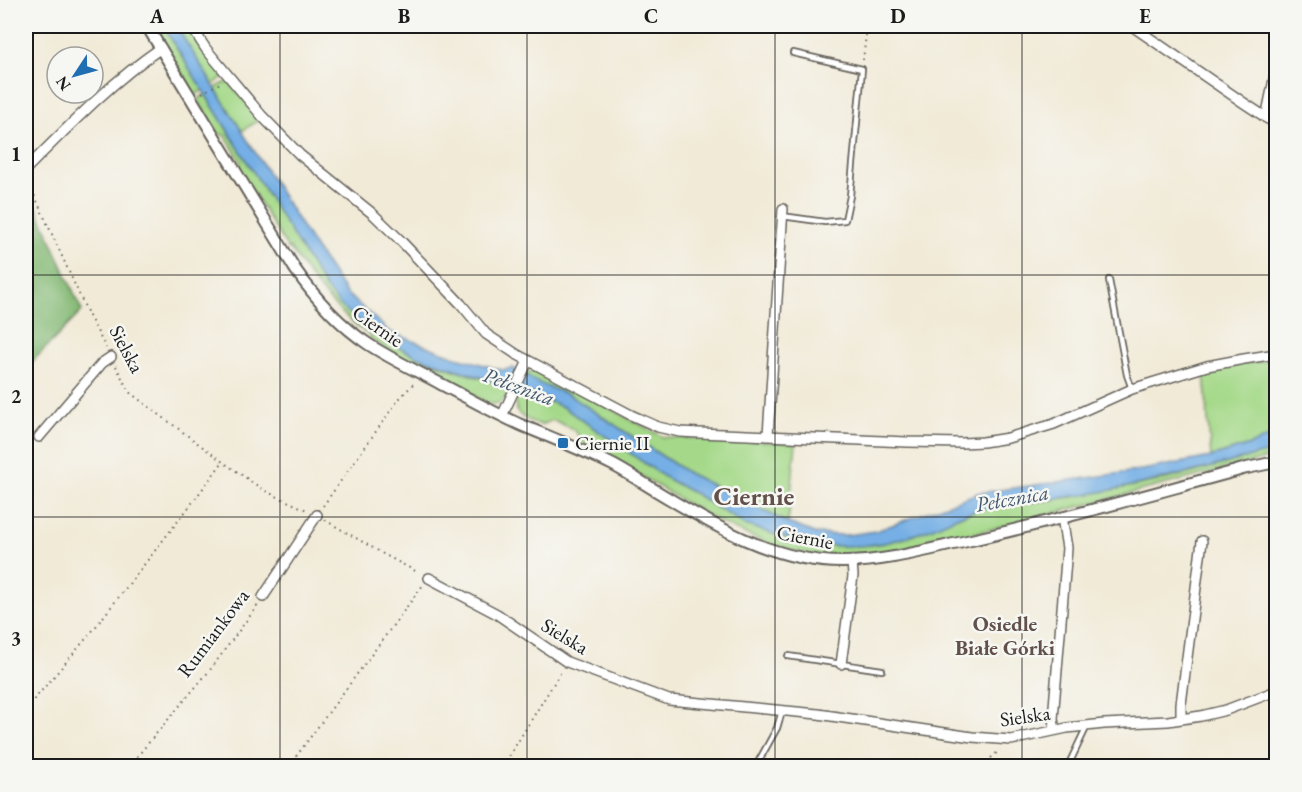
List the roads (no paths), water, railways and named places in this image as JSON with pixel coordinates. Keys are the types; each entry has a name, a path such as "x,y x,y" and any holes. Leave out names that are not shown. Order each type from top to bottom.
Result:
{"street":[{"name":"Ciernie","path":"147,26 306,286 346,327 367,343 421,374 502,416 614,465 696,515 737,536 776,551 817,560 866,561 1001,533 1276,462"},
{"path":"191,26 206,48 262,116 300,155 374,214 461,304 486,334 528,361 658,427 680,432 951,443 983,442 1008,438 1054,424 1132,389 1207,366 1276,354"},
{"path":"1132,26 1147,30 1276,124"},
{"path":"26,169 109,89 161,48"},
{"path":"1266,118 1276,70"},
{"path":"768,435 782,212"},
{"path":"39,436 102,363 111,357"},
{"path":"502,416 528,361"},
{"name":"Rumiankowa","path":"263,597 317,515"},
{"path":"1055,730 1053,718 1067,548 1062,517"},
{"path":"1181,718 1202,540"},
{"path":"841,664 853,576 852,561"},
{"name":"Sielska","path":"429,578 497,614 567,662 669,700 818,714 1011,741 1055,730 1168,721 1201,716 1226,710 1276,691"}],"lane":[{"path":"782,212 825,222 845,220 850,195 861,69 793,53"},
{"path":"1109,280 1127,375 1132,389"},
{"path":"788,656 882,670"},
{"path":"756,766 777,728 782,711"},
{"path":"1068,766 1086,726"}],"water":[{"name":"Pełcznica","path":"163,26 176,26 346,293 390,332 453,356 502,370 513,368 541,384 569,395 688,473 788,523 817,534 847,535 876,531 978,493 1137,471 1211,457 1276,434 1276,450 1118,489 981,509 922,532 878,544 835,546 793,539 745,526 666,478 563,407 533,394 424,359 400,348 355,318 326,289"}],"place":[{"name":"Ciernie II","path":"563,443"}],"district":[{"name":"Ciernie","path":"754,496"},
{"name":"Osiedle Białe Górki","path":"1005,635"}]}
